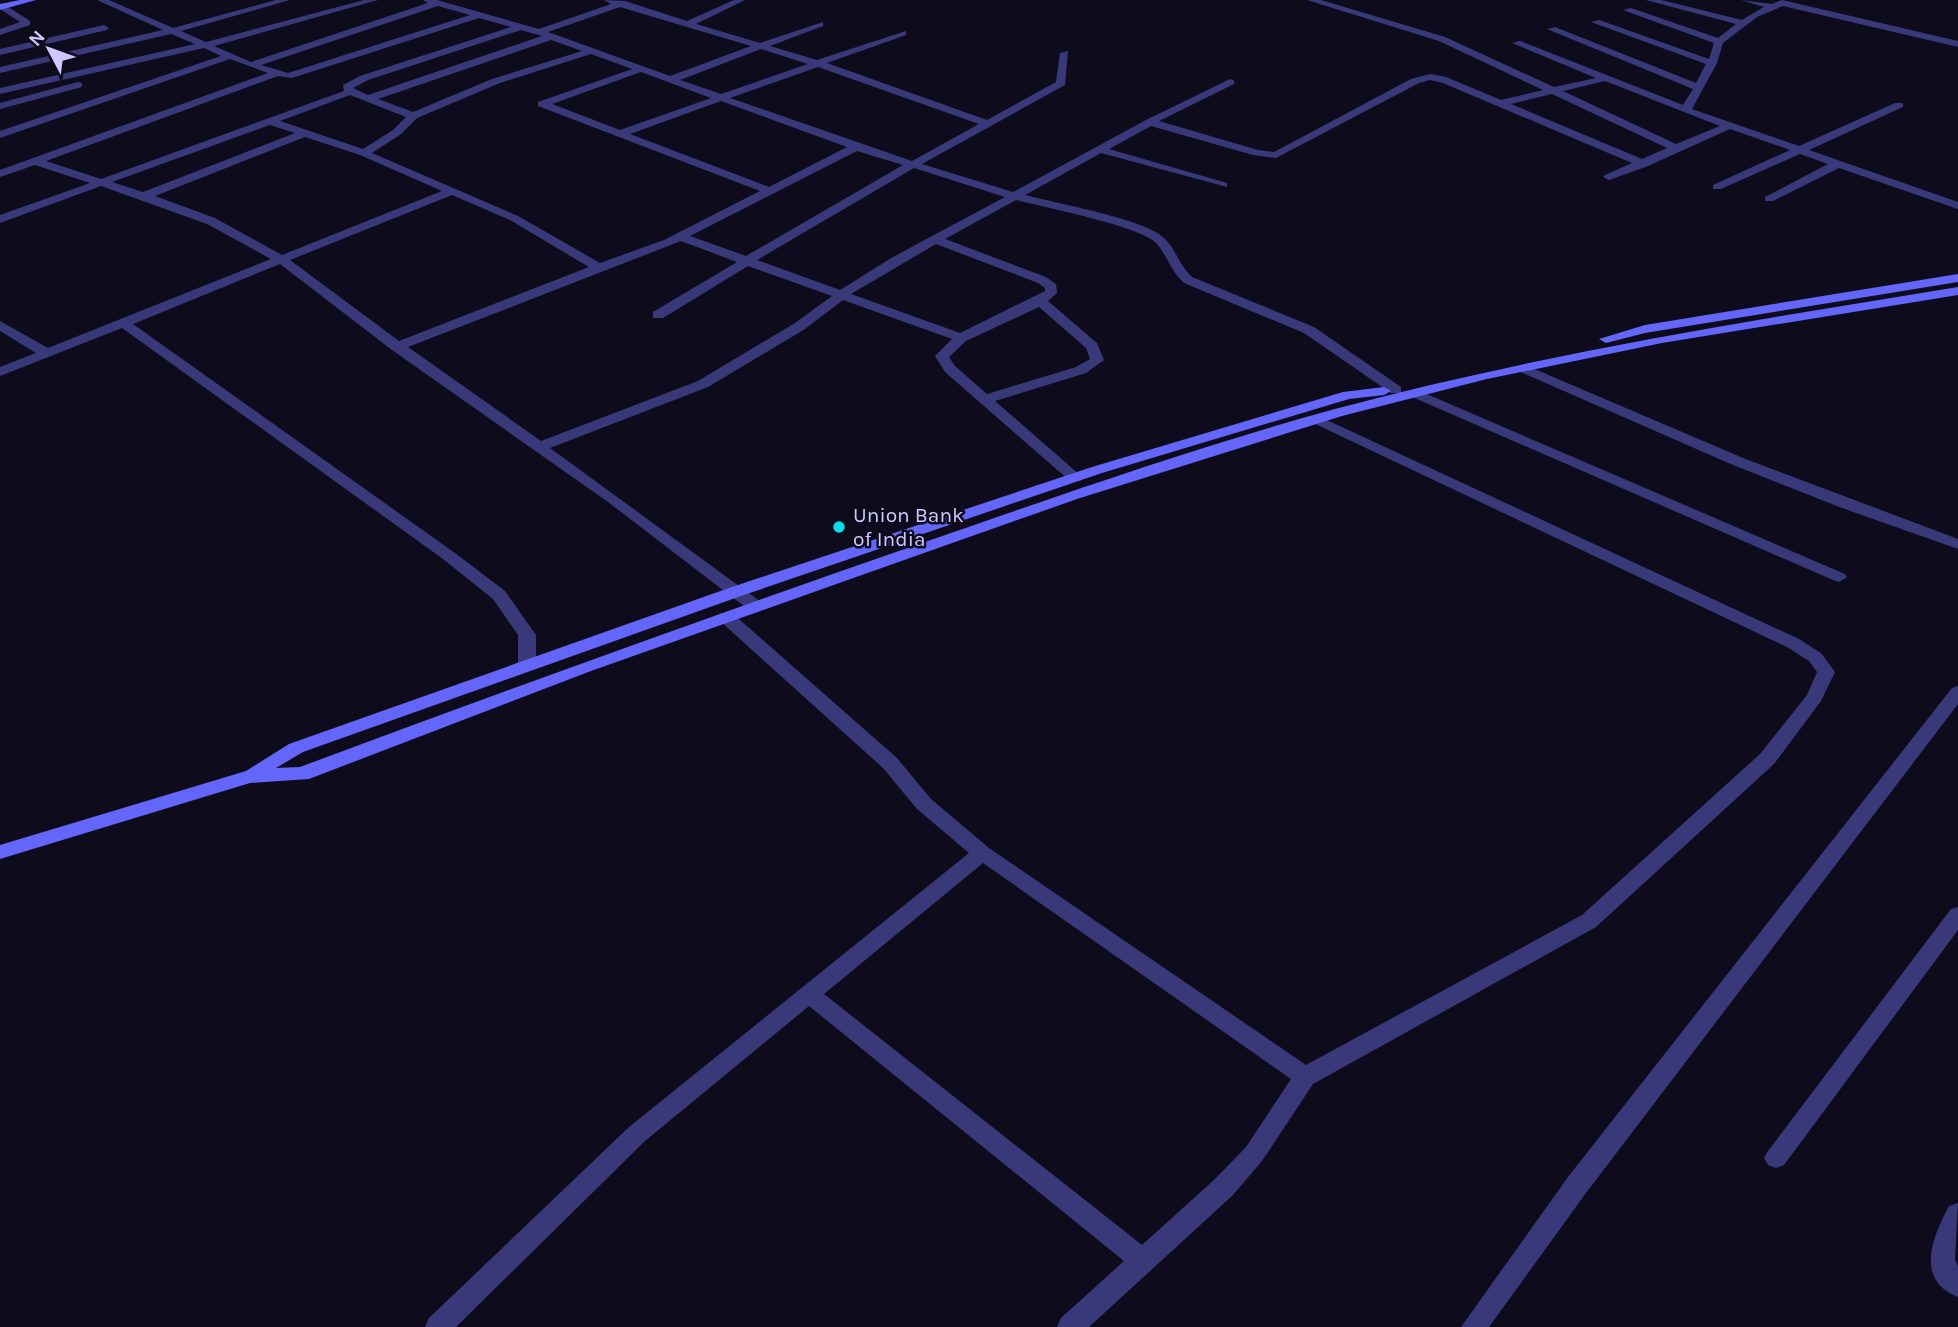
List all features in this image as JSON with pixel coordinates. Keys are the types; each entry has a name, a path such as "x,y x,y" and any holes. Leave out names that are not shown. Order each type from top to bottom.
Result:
{"main road":[{"path":"1,6 32,0"},
{"path":"0,852 250,776 296,748 735,592 1075,478 1348,395 1396,390 1644,329 1958,278"},
{"path":"250,776 302,774 755,606 1072,496 1316,419 1522,368 1662,339 1958,291"}],"street":[{"path":"101,0 203,46 275,74 288,76 479,15"},
{"path":"0,70 172,31 286,0"},
{"path":"0,91 203,46 373,0"},
{"path":"608,0 624,2 685,25 859,76 986,124"},
{"path":"685,25 741,0"},
{"path":"1311,0 1442,39 1678,149"},
{"path":"1650,0 1742,23"},
{"path":"1696,0 1754,15"},
{"path":"1745,0 1770,6"},
{"path":"251,65 433,2 539,32 856,147 1015,196 1150,233 1160,240 1176,269 1188,279 1309,330 1396,390"},
{"path":"539,32 624,2"},
{"path":"1686,110 1712,62 1719,42 1754,15 1770,6 1785,2 1958,44"},
{"path":"0,32 27,23 1,6"},
{"path":"1628,10 1719,42"},
{"path":"1596,22 1712,62"},
{"path":"672,79 820,24"},
{"path":"413,116 350,92 347,87 364,78 520,27"},
{"path":"0,52 104,28"},
{"path":"1552,29 1699,88"},
{"path":"619,134 903,33"},
{"path":"368,99 552,36"},
{"path":"1517,43 1728,126 1958,206"},
{"path":"364,153 397,131 413,116 496,81 591,51"},
{"path":"658,316 913,164 1061,83 1065,53"},
{"path":"0,135 229,56"},
{"path":"640,69 542,104 770,191"},
{"path":"0,174 275,74"},
{"path":"1150,122 1257,153 1276,155 1422,79 1446,80 1644,164"},
{"path":"1500,103 1603,79"},
{"path":"0,106 95,81"},
{"path":"539,447 703,384 800,326 843,293 935,239 1099,149 1230,82"},
{"path":"0,219 350,92"},
{"path":"1717,187 1899,105"},
{"path":"269,121 364,153 514,218 599,268"},
{"path":"1609,177 1728,126"},
{"path":"144,196 305,133"},
{"path":"397,347 680,237 856,147"},
{"path":"1099,149 1223,185"},
{"path":"37,162 144,196 211,221 282,260 397,347 539,447 755,606"},
{"path":"1769,199 1835,164"},
{"path":"0,372 452,191"},
{"path":"680,237 843,293 961,338"},
{"path":"935,239 1049,283 1052,287 1051,293 1040,301 961,338 942,356 944,362 1075,478"},
{"path":"985,398 1081,370 1097,360 1092,346 1040,301"},
{"path":"122,322 449,556 499,595 527,635 527,666"},
{"path":"0,325 46,353"},
{"path":"1522,368 1742,464 1876,516 1958,544"},
{"path":"1415,393 1839,577"},
{"path":"1070,1327 1224,1187 1247,1162 1305,1077 1589,921 1767,758 1815,697 1826,672 1815,657 1793,643 1316,419"},
{"path":"726,617 890,763 924,804 982,853 1305,1077"},
{"path":"1474,1327 1577,1185 1958,692"},
{"path":"438,1327 637,1134 982,853"},
{"path":"1776,1158 1958,915"},
{"path":"809,994 1143,1261"},
{"path":"1958,1214 1941,1245 1947,1274 1958,1285"}],"place":[{"name":"Union Bank of India","path":"839,527"}]}
